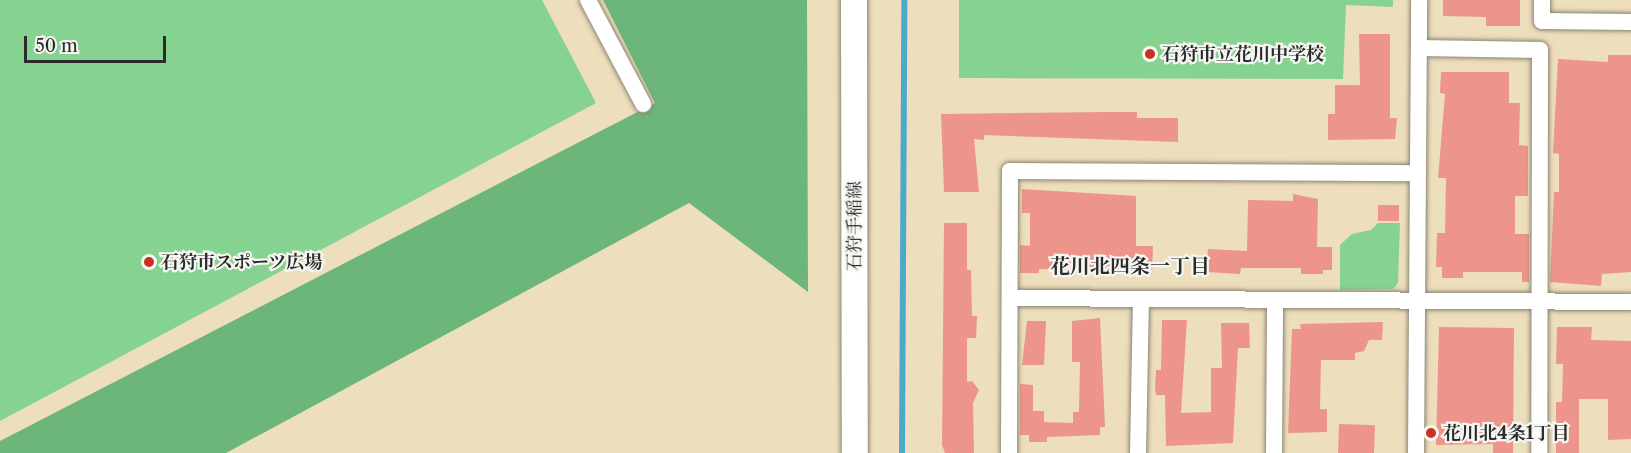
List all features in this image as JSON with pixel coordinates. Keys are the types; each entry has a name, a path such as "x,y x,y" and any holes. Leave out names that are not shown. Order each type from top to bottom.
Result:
{"main road":[{"name":"石狩手稲線","path":"854,0 855,453"}],"street":[{"path":"588,0 643,104"},
{"path":"1416,453 1419,0"},
{"path":"1542,0 1542,21 1631,22"},
{"path":"1419,48 1540,50 1539,453"},
{"path":"1009,453 1010,171 1418,173"},
{"path":"1011,298 1631,302"},
{"path":"1138,453 1141,299"},
{"path":"1274,453 1275,300"}],"green space":[{"name":"石狩市スポーツ広場","path":"0,0 542,0 596,103 0,421"},
{"path":"603,0 807,0 808,292 689,203 226,453 0,453 0,441 655,103"},
{"name":"石狩市立花川中学校","path":"959,0 1393,0 1393,7 1346,5 1343,79 959,78"},
{"path":"1378,223 1400,223 1398,283 1393,289 1340,290 1340,245 1352,234 1371,230"}],"building":[{"path":"1443,0 1520,0 1520,26 1486,26 1486,17 1443,16"},
{"path":"1359,34 1390,34 1390,118 1397,118 1395,139 1328,140 1328,114 1335,114 1335,85 1360,85"},
{"path":"1608,55 1631,55 1631,272 1602,274 1601,286 1550,282 1554,192 1559,192 1559,154 1553,153 1558,59 1608,62"},
{"path":"1441,72 1509,72 1509,103 1520,103 1519,145 1528,146 1528,196 1515,196 1515,234 1529,234 1529,282 1522,282 1522,272 1463,272 1463,278 1442,278 1442,267 1436,267 1437,233 1445,233 1446,178 1438,178 1445,94 1440,93"},
{"path":"1137,112 1137,118 1178,118 1178,142 984,135 984,140 974,139 979,192 944,192 941,114"},
{"path":"1022,189 1136,196 1136,246 1153,246 1152,274 1039,269 1039,273 1020,273 1020,245 1030,246 1030,213 1022,213"},
{"path":"1293,194 1318,199 1317,247 1332,247 1332,270 1323,270 1323,274 1301,274 1301,268 1241,268 1240,274 1206,272 1208,249 1247,251 1248,200 1293,201"},
{"path":"1378,205 1399,205 1399,221 1378,221"},
{"path":"944,223 967,223 967,270 971,270 972,316 977,316 976,338 967,338 967,382 972,381 979,390 973,403 974,453 945,453 942,445"},
{"path":"1100,318 1105,427 1100,427 1100,435 1047,437 1047,442 1029,442 1029,435 1020,435 1020,384 1033,385 1033,411 1044,411 1044,422 1073,423 1073,412 1079,412 1080,362 1072,362 1072,321"},
{"path":"1162,320 1187,320 1181,413 1211,412 1211,368 1222,368 1221,323 1249,323 1250,348 1238,348 1233,443 1166,446 1165,395 1156,395 1155,388 1156,370 1161,370"},
{"path":"1027,321 1046,321 1044,365 1022,365"},
{"path":"1383,322 1382,340 1369,340 1364,351 1355,353 1355,360 1321,360 1320,409 1327,409 1327,432 1288,433 1292,329 1301,329 1300,324"},
{"path":"1439,327 1514,328 1513,453 1493,453 1493,444 1436,445"},
{"path":"1557,327 1592,327 1591,340 1631,341 1631,439 1608,440 1608,399 1579,399 1579,453 1556,453 1556,402 1562,402 1563,364 1556,364"},
{"path":"1339,424 1375,425 1374,453 1338,453"}],"waterway":[{"path":"902,453 904,0"}],"place":[{"name":"石狩市立花川中学校","path":"1150,54"},
{"name":"石狩市スポーツ広場","path":"149,262"},
{"name":"花川北4条1丁目","path":"1431,433"}],"district":[{"name":"花川北四条一丁目","path":"1130,266"}]}
